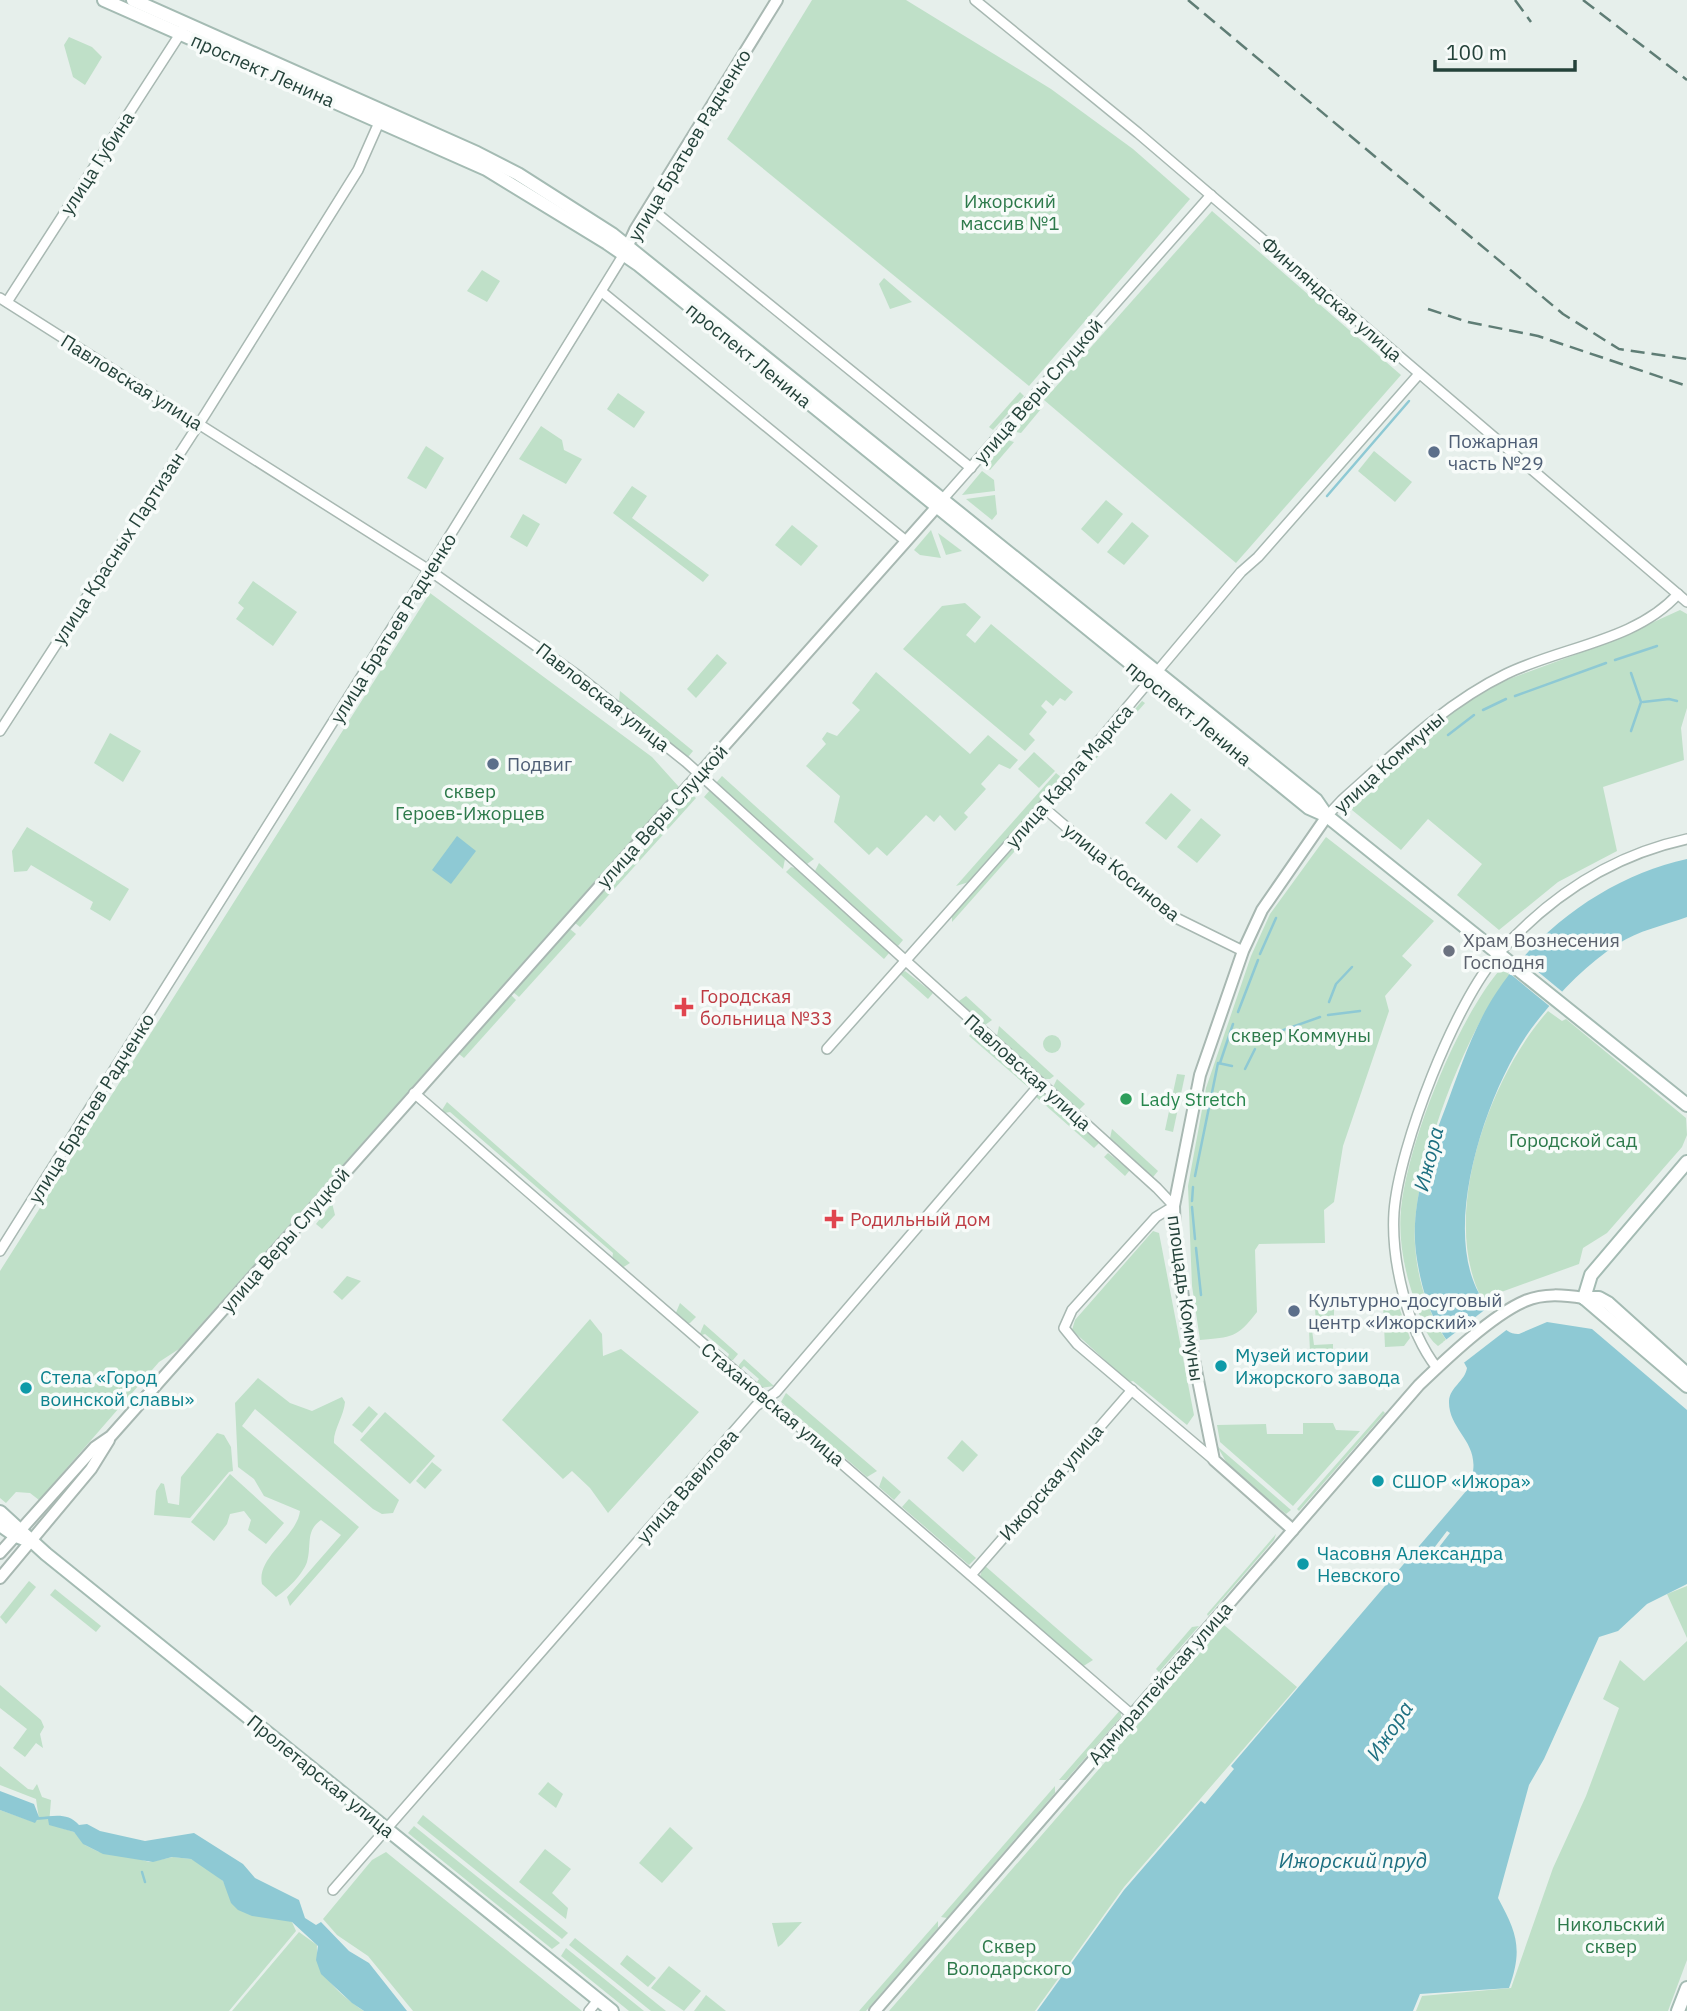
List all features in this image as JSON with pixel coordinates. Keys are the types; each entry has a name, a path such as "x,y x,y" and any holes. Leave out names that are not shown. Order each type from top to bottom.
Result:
{"main road":[{"name":"проспект Ленина","path":"104,0 183,29 382,116 513,183 626,249 1154,678 1316,800 1327,817 1687,1105"},
{"name":"проспект Ленина","path":"133,0 183,29"},
{"path":"1584,1298 1591,1275 1687,1161"},
{"path":"1584,1298 1599,1298 1608,1303 1687,1374"},
{"path":"1584,1298 1687,1386"},
{"name":"Пролетарская улица","path":"0,1512 19,1533 612,2011"},
{"name":"Пролетарская улица","path":"0,1525 19,1533"},
{"path":"1678,2011 1687,1988"}],"street":[{"name":"улица Братьев Радченко","path":"0,1251 602,292 649,207 777,0"},
{"name":"Финляндская улица","path":"975,0 1211,195 1687,602"},
{"name":"улица Губина","path":"3,300 183,29"},
{"name":"улица Красных Партизан","path":"0,731 358,170 382,116"},
{"name":"улица Веры Слуцкой","path":"0,1577 91,1469 111,1436 1211,195"},
{"path":"649,207 971,468"},
{"path":"602,292 906,541"},
{"name":"Павловская улица","path":"3,300 429,570 577,675 699,774 1174,1206"},
{"name":"улица Карла Маркса","path":"827,1049 1043,807 1241,572 1258,557 1419,374"},
{"name":"улица Коммуны","path":"1174,1206 1200,1075 1242,951 1262,910 1327,817 1342,800 1459,701 1508,673 1654,616 1678,594"},
{"name":"улица Косинова","path":"1043,807 1166,914 1242,951"},
{"path":"1437,1368 1424,1348 1401,1281 1394,1212 1409,1149 1446,1041 1499,953 1566,891 1594,874 1662,845 1687,839"},
{"name":"улица Вавилова","path":"333,1890 765,1398 776,1392 1041,1083"},
{"name":"Стахановская улица","path":"414,1094 1132,1715"},
{"name":"площадь Коммуны","path":"1174,1206 1151,1223 1072,1310 1064,1328 1077,1344 1293,1530"},
{"name":"площадь Коммуны","path":"1174,1206 1175,1238 1186,1320 1213,1460"},
{"name":"Адмиралтейская улица","path":"875,2011 1437,1368 1524,1301 1544,1296 1584,1298"},
{"name":"Ижорская улица","path":"971,1575 1132,1390"},
{"name":"улица Веры Слуцкой","path":"0,1553 95,1447 111,1436"},
{"path":"589,2011 598,2000"}],"green space":[{"name":"Ижорский массив №1","path":"812,0 906,0 1051,89 1133,149 1190,199 1029,386 727,139"},
{"path":"69,37 92,47 102,57 85,85 73,77 64,45"},
{"path":"1212,211 1401,375 1236,563 1044,400"},
{"path":"482,270 500,281 487,302 467,291"},
{"path":"884,278 912,302 890,309 879,284"},
{"path":"1020,392 1024,396 993,430 989,427"},
{"path":"618,393 645,412 634,428 607,409"},
{"path":"1035,404 1041,409 1021,433 1012,431"},
{"path":"541,426 562,440 564,450 582,459 566,484 519,459"},
{"path":"1004,439 1014,442 990,470 982,463"},
{"path":"426,446 444,458 426,489 407,478"},
{"path":"1374,451 1412,482 1395,502 1358,471"},
{"path":"982,471 994,480 995,491 962,495"},
{"path":"632,486 647,496 632,518 709,575 703,582 613,513"},
{"path":"995,495 997,514 992,520 966,499"},
{"path":"1106,500 1123,514 1098,544 1081,529"},
{"path":"523,514 540,524 527,547 510,537"},
{"path":"1132,522 1149,536 1124,565 1107,552"},
{"path":"792,525 818,546 801,566 775,545"},
{"path":"931,530 941,558 920,555 914,550"},
{"path":"938,533 962,551 946,555"},
{"path":"253,581 297,612 273,646 236,619 244,608 238,603"},
{"name":"сквер Героев-Ижорцев","path":"430,593 652,757 679,787 179,1349 159,1362 39,1500 30,1493 16,1492 6,1503 0,1498 0,1271"},
{"path":"965,603 981,617 966,635 975,643 991,624 1073,692 1065,701 1060,698 1053,706 1046,700 1041,706 1047,712 1029,734 1035,740 1025,751 903,649 942,606"},
{"path":"1680,610 1687,614 1687,708 1681,728 1684,760 1603,787 1617,851 1558,882 1499,930 1457,895 1482,864 1428,819 1401,850 1352,810 1353,801 1386,769 1446,717 1469,701 1501,682 1612,641"},
{"path":"717,654 727,663 696,698 687,689"},
{"path":"876,672 970,754 988,735 1018,760 1010,769 999,764 981,784 986,789 964,813 968,817 955,831 940,815 934,822 926,815 887,856 877,847 869,855 834,822 840,796 806,766 826,744 822,739 827,732 837,736 860,710 852,703"},
{"path":"620,691 693,751 688,757 619,701"},
{"path":"1142,701 1145,703 1052,809 1050,807"},
{"path":"110,733 141,751 123,782 94,763"},
{"path":"1034,752 1055,771 1039,788 1018,769"},
{"path":"1056,773 1061,777 969,882 956,886"},
{"path":"722,776 814,859 807,864 716,783"},
{"path":"710,790 785,859 783,869 704,797"},
{"path":"1171,793 1191,810 1166,840 1145,823"},
{"path":"691,794 696,798 580,927 575,923"},
{"path":"1043,815 1045,817 952,922 952,916"},
{"path":"1201,818 1221,835 1197,863 1177,847"},
{"path":"27,827 129,889 110,921 90,909 93,902 31,865 27,871 14,872 12,851"},
{"name":"сквер Коммуны","path":"1326,837 1434,921 1402,956 1412,965 1385,996 1389,1011 1343,1146 1334,1202 1324,1210 1325,1243 1259,1244 1255,1250 1257,1312 1233,1335 1200,1340 1192,1286 1188,1186 1206,1088 1251,956 1270,914"},
{"path":"819,863 903,940 898,946 815,871"},
{"path":"791,867 889,953 884,959 786,872"},
{"path":"570,929 576,934 519,997 513,992"},
{"path":"905,971 933,993 928,999 900,974"},
{"path":"1505,971 1510,975 1493,999 1459,1065 1431,1142 1422,1180 1416,1215 1416,1257 1428,1306 1446,1340 1438,1346 1422,1321 1403,1257 1400,1221 1405,1182 1436,1084 1451,1052 1482,994 1498,972"},
{"path":"511,995 516,1000 464,1058 459,1054"},
{"path":"966,996 992,1020 985,1025 959,1001"},
{"name":"Городской сад","path":"1548,1011 1562,1021 1566,1019 1686,1118 1687,1135 1682,1147 1607,1233 1583,1248 1579,1264 1482,1299 1470,1266 1466,1229 1468,1189 1477,1149 1507,1072 1526,1039"},
{"path":"999,1026 1054,1076 1044,1079 997,1036"},
{"path":"974,1031 1025,1077 1028,1087 969,1036"},
{"path":"1052,1035 1058,1038 1061,1044 1058,1050 1052,1053 1046,1050 1043,1044 1046,1038"},
{"path":"1177,1074 1185,1075 1173,1132 1165,1130"},
{"path":"1057,1079 1085,1104 1079,1110 1053,1087"},
{"path":"1039,1093 1045,1094 1099,1143 1094,1148 1035,1096"},
{"path":"447,1102 630,1263 622,1268 612,1260 613,1253 450,1112 445,1113 442,1110"},
{"path":"1112,1129 1158,1171 1153,1177 1110,1138"},
{"path":"1108,1153 1130,1170 1125,1176 1104,1157"},
{"path":"332,1203 335,1215 322,1229 316,1224"},
{"path":"1153,1231 1159,1233 1194,1415 1187,1425 1133,1381 1129,1382 1072,1330 1075,1320"},
{"path":"347,1276 361,1281 342,1300 333,1292"},
{"path":"680,1303 696,1317 690,1323 685,1324 675,1315"},
{"path":"1383,1304 1398,1304 1410,1338 1404,1346 1385,1347"},
{"path":"1315,1306 1334,1306 1334,1329 1316,1329"},
{"path":"590,1319 602,1334 603,1356 621,1349 699,1412 608,1513 590,1488 572,1471 563,1479 502,1420"},
{"path":"704,1324 738,1354 733,1360 727,1360 729,1354 705,1334 699,1336"},
{"path":"1309,1330 1312,1330 1314,1345 1333,1344 1333,1351 1310,1352"},
{"path":"744,1359 774,1386 761,1388 755,1385 759,1379 744,1366 739,1371 739,1365"},
{"path":"258,1378 290,1403 312,1411 342,1397 345,1402 334,1443 399,1500 393,1513 382,1514 373,1509 255,1409 242,1426 359,1527 290,1606 287,1597 341,1535 321,1520 311,1534 305,1567 294,1581 276,1597 262,1584 265,1565 292,1530 300,1511 264,1496 254,1479 238,1467 235,1403"},
{"path":"786,1393 877,1471 867,1477 781,1402"},
{"path":"369,1406 378,1414 362,1433 352,1425"},
{"path":"1383,1411 1385,1413 1299,1511 1297,1509"},
{"path":"385,1412 435,1456 410,1484 360,1440"},
{"path":"1303,1423 1333,1423 1336,1430 1360,1431 1293,1506 1220,1442 1217,1425 1266,1424 1267,1434 1303,1434"},
{"path":"217,1433 224,1435 231,1447 233,1471 229,1472 190,1518 154,1515 156,1491 161,1483 164,1484 168,1503 179,1505 181,1477"},
{"path":"962,1440 978,1455 963,1472 947,1458"},
{"path":"1217,1446 1291,1510 1286,1514 1228,1465"},
{"path":"432,1462 442,1470 425,1489 416,1481"},
{"path":"230,1474 284,1523 266,1544 248,1530 251,1520 244,1511 230,1514 227,1524 214,1541 191,1522"},
{"path":"883,1476 901,1492 894,1500 879,1487"},
{"path":"909,1499 976,1558 969,1565 902,1507"},
{"path":"1276,1534 1274,1540 1208,1616 1207,1614"},
{"path":"984,1565 1093,1660 1082,1667 979,1579"},
{"path":"29,1581 36,1587 6,1624 0,1617"},
{"path":"1687,1586 1687,1638 1667,1594"},
{"path":"55,1589 101,1626 96,1632 50,1595"},
{"name":"Сквер Володарского","path":"1224,1625 1297,1687 1124,1887 1035,2011 889,2011"},
{"path":"1199,1626 1159,1672 1156,1669 1192,1627"},
{"name":"Никольский сквер","path":"1687,1641 1687,1960 1668,2011 1416,2011 1422,1996 1511,1988 1553,1868 1586,1796 1619,1708 1603,1699 1620,1660 1644,1681"},
{"path":"0,1685 41,1720 44,1727 40,1734 43,1748 36,1743 25,1757 13,1748 27,1729 0,1708"},
{"path":"1121,1709 1121,1717 1066,1780 1059,1780"},
{"path":"0,1766 28,1789 33,1790 37,1784 42,1797 51,1800 49,1824 74,1832 85,1845 99,1852 113,1851 149,1862 173,1857 191,1859 204,1865 223,1881 228,1891 292,1922 296,1931 229,2011 0,2011 0,1810 34,1822 39,1819 36,1799 0,1785"},
{"path":"548,1782 563,1794 556,1808 538,1794"},
{"path":"1055,1786 1055,1793 947,1918 941,1917"},
{"path":"423,1815 568,1933 562,1939 417,1823"},
{"path":"414,1826 560,1943 552,1949 408,1833"},
{"path":"670,1827 693,1848 662,1883 639,1863"},
{"path":"545,1849 571,1869 552,1893 568,1908 566,1919 519,1882"},
{"path":"386,1852 582,2011 413,2011 368,1956 337,1935 323,1919 372,1860"},
{"path":"938,1921 938,1928 866,2011 859,2011"},
{"path":"802,1922 782,1944 778,1947 772,1923"},
{"path":"299,1932 317,1945 320,1965 331,1982 346,1998 364,2011 232,2011"},
{"path":"575,1938 666,2011 651,2011 569,1945"},
{"path":"566,1948 644,2011 629,2011 561,1956"},
{"path":"627,1955 656,1978 648,1987 620,1964"},
{"path":"669,1966 701,1991 684,2011 651,1988"},
{"path":"706,1995 726,2011 694,2011"}],"water":[{"path":"457,836 476,851 451,884 432,870"},
{"name":"Ижорский пруд","path":"1687,859 1687,917 1634,935 1606,952 1550,1006 1514,1055 1484,1125 1466,1204 1465,1242 1471,1276 1486,1304 1504,1328 1519,1334 1547,1322 1592,1329 1687,1410 1687,1584 1647,1604 1618,1631 1599,1637 1544,1759 1529,1785 1498,1898 1510,1921 1516,1942 1516,1962 1509,1988 1420,1994 1413,2011 1037,2011 1124,1890 1201,1801 1205,1804 1234,1769 1231,1766 1467,1490 1473,1474 1471,1450 1454,1422 1449,1401 1467,1368 1445,1337 1428,1305 1416,1253 1418,1198 1432,1143 1480,1020 1513,969 1555,926 1604,891 1659,867"},
{"path":"0,1791 34,1804 39,1817 65,1816 79,1825 87,1824 100,1831 145,1841 194,1833 243,1864 255,1878 299,1900 305,1918 316,1925 321,1922 349,1951 369,1963 407,2011 364,2011 352,2003 321,1974 316,1960 318,1946 292,1922 252,1916 238,1910 231,1903 223,1881 191,1859 172,1857 153,1862 103,1854 83,1844 74,1832 49,1825 48,1819 37,1820 35,1823 0,1810"}],"pier":[{"path":"1520,957 1565,994 1553,1009 1508,972"},
{"path":"1491,1305 1509,1328 1461,1365 1443,1342"},
{"path":"1447,1531 1450,1533 1426,1564 1421,1560 1424,1556 1418,1550 1421,1546 1428,1551 1434,1548"}],"waterway":[{"path":"1327,496 1409,401"},
{"path":"1615,660 1657,646"},
{"path":"1515,696 1606,663"},
{"path":"1631,673 1641,702 1631,731"},
{"path":"1483,710 1506,699"},
{"path":"1643,702 1669,699 1677,701"},
{"path":"1448,735 1474,715"},
{"path":"1260,954 1276,918"},
{"path":"1238,1012 1258,960"},
{"path":"1329,1002 1336,984 1352,967"},
{"path":"1328,1015 1360,1011"},
{"path":"1261,1038 1320,1017"},
{"path":"1220,1063 1233,1024"},
{"path":"1245,1069 1255,1049"},
{"path":"1195,1176 1218,1063 1232,1066"},
{"path":"1192,1201 1193,1187"},
{"path":"1192,1207 1195,1239"},
{"path":"1196,1248 1201,1295"},
{"path":"142,1872 145,1882"}],"railway":[{"path":"1188,0 1563,314 1619,349 1687,359"},
{"path":"1515,0 1531,22"},
{"path":"1583,0 1687,80"},
{"path":"1428,309 1468,322 1538,336 1687,386"}],"place":[{"name":"Пожарная часть №29","path":"1434,452"},
{"name":"Подвиг","path":"493,764"},
{"name":"Храм Вознесения Господня","path":"1449,951"},
{"name":"Городская больница №33","path":"684,1007"},
{"name":"Lady Stretch","path":"1126,1099"},
{"name":"Родильный дом","path":"834,1219"},
{"name":"Культурно-досуговый центр «Ижорский»","path":"1294,1311"},
{"name":"Музей истории Ижорского завода","path":"1221,1366"},
{"name":"Стела «Город воинской славы»","path":"26,1388"},
{"name":"СШОР «Ижора»","path":"1378,1481"},
{"name":"Часовня Александра Невского","path":"1303,1564"}],"water label":[{"name":"Ижора","path":"1429,1159"},
{"name":"Ижора","path":"1390,1731"}]}
